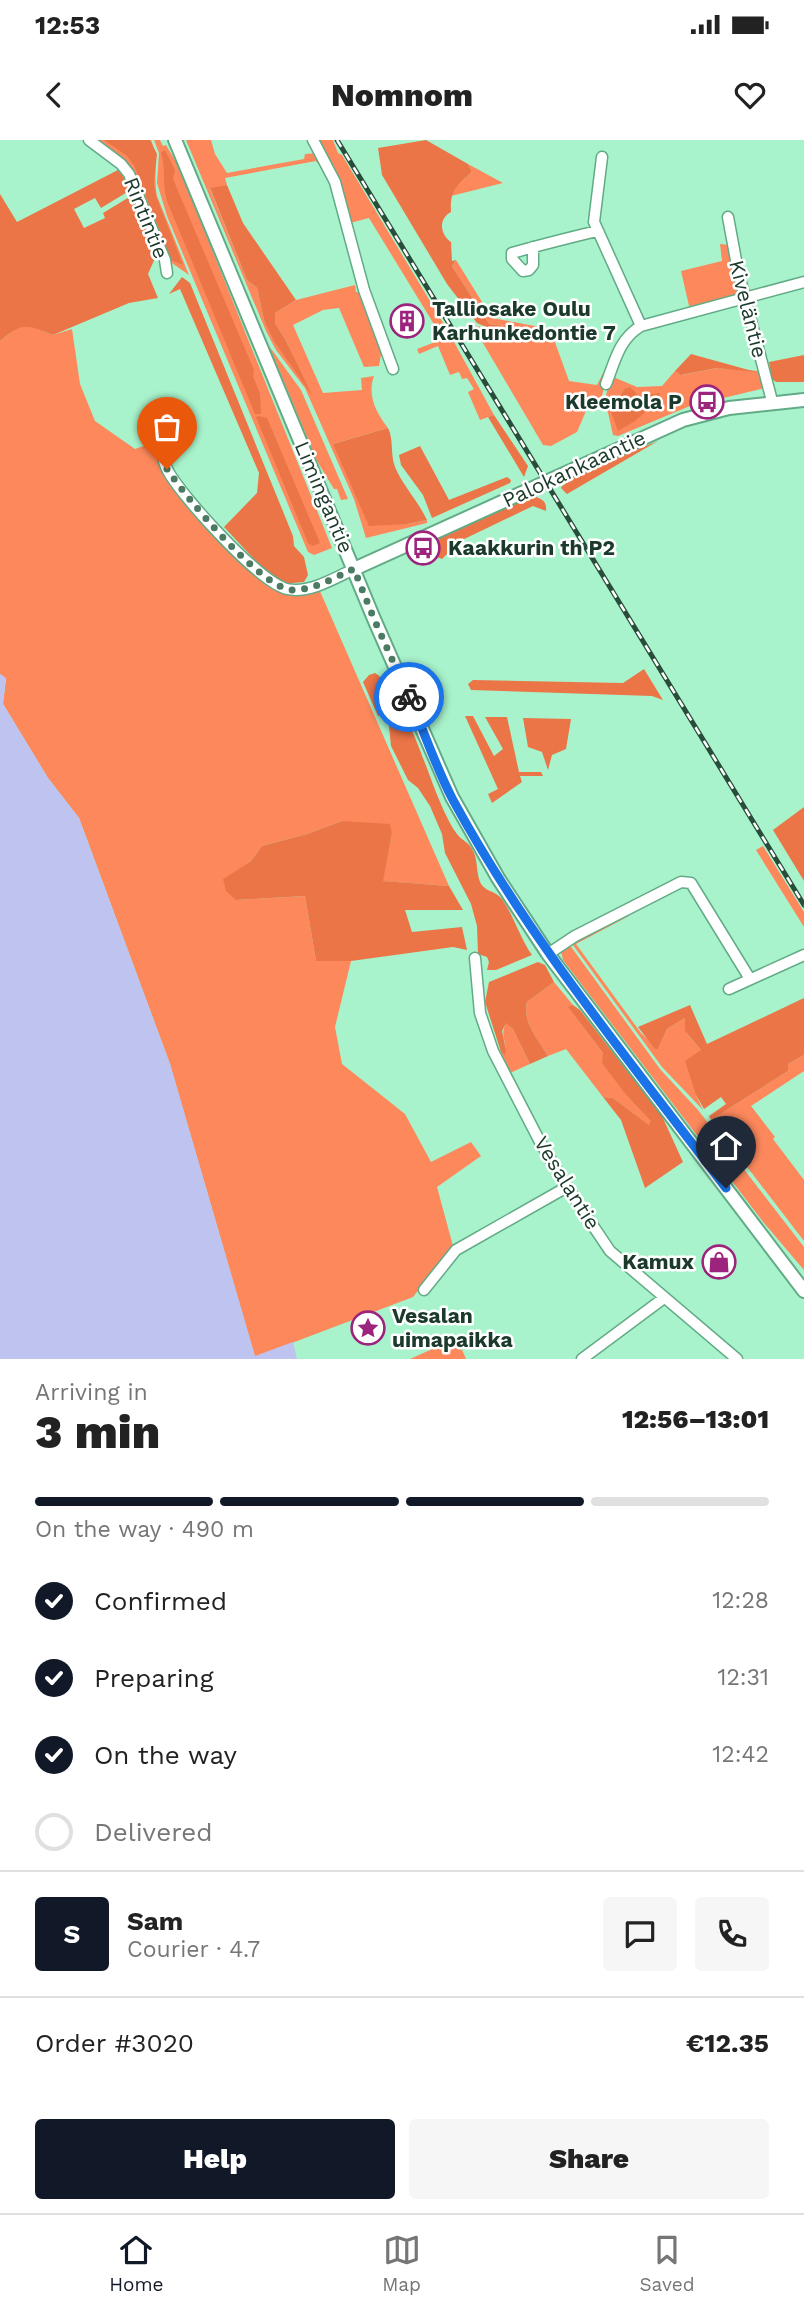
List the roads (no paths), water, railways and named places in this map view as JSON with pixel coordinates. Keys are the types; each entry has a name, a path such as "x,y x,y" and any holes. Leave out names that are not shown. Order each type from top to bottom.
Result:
{"main road":[{"name":"Limingantie","path":"175,140 452,797 498,878 548,954 804,1291"},
{"name":"Palokankaantie","path":"354,569 658,430 706,413 772,401 804,400"}],"street":[{"name":"Rintintie","path":"89,140 121,164 129,174 165,260 167,273"},
{"path":"313,140 335,182 364,290 393,369"},
{"path":"602,158 594,212 597,231 641,326"},
{"name":"Kiveläntie","path":"728,217 745,298 772,401"},
{"path":"533,247 597,231"},
{"path":"606,384 622,341 641,326 804,282"},
{"path":"163,439 162,456 179,488 230,544 273,582 295,590 320,584 354,569"},
{"path":"548,954 575,936 681,882 691,883 750,979"},
{"path":"729,989 804,955"},
{"name":"Vesalantie","path":"475,958 480,1013 493,1051 564,1188 610,1251 737,1359"},
{"path":"424,1290 456,1250 564,1188"},
{"path":"582,1359 664,1298"}],"water":[{"path":"0,674 6,678 3,704 48,778 79,818 170,1064 255,1356 293,1342 297,1359 0,1359"}],"railway":[{"path":"337,140 804,905"}],"place":[{"name":"Talliosake Oulu Karhunkedontie 7","path":"407,321"},
{"name":"Kleemola P","path":"707,402"},
{"name":"Kaakkurin th P2","path":"423,548"},
{"name":"Kamux","path":"719,1262"},
{"name":"Vesalan uimapaikka","path":"368,1328"}]}
